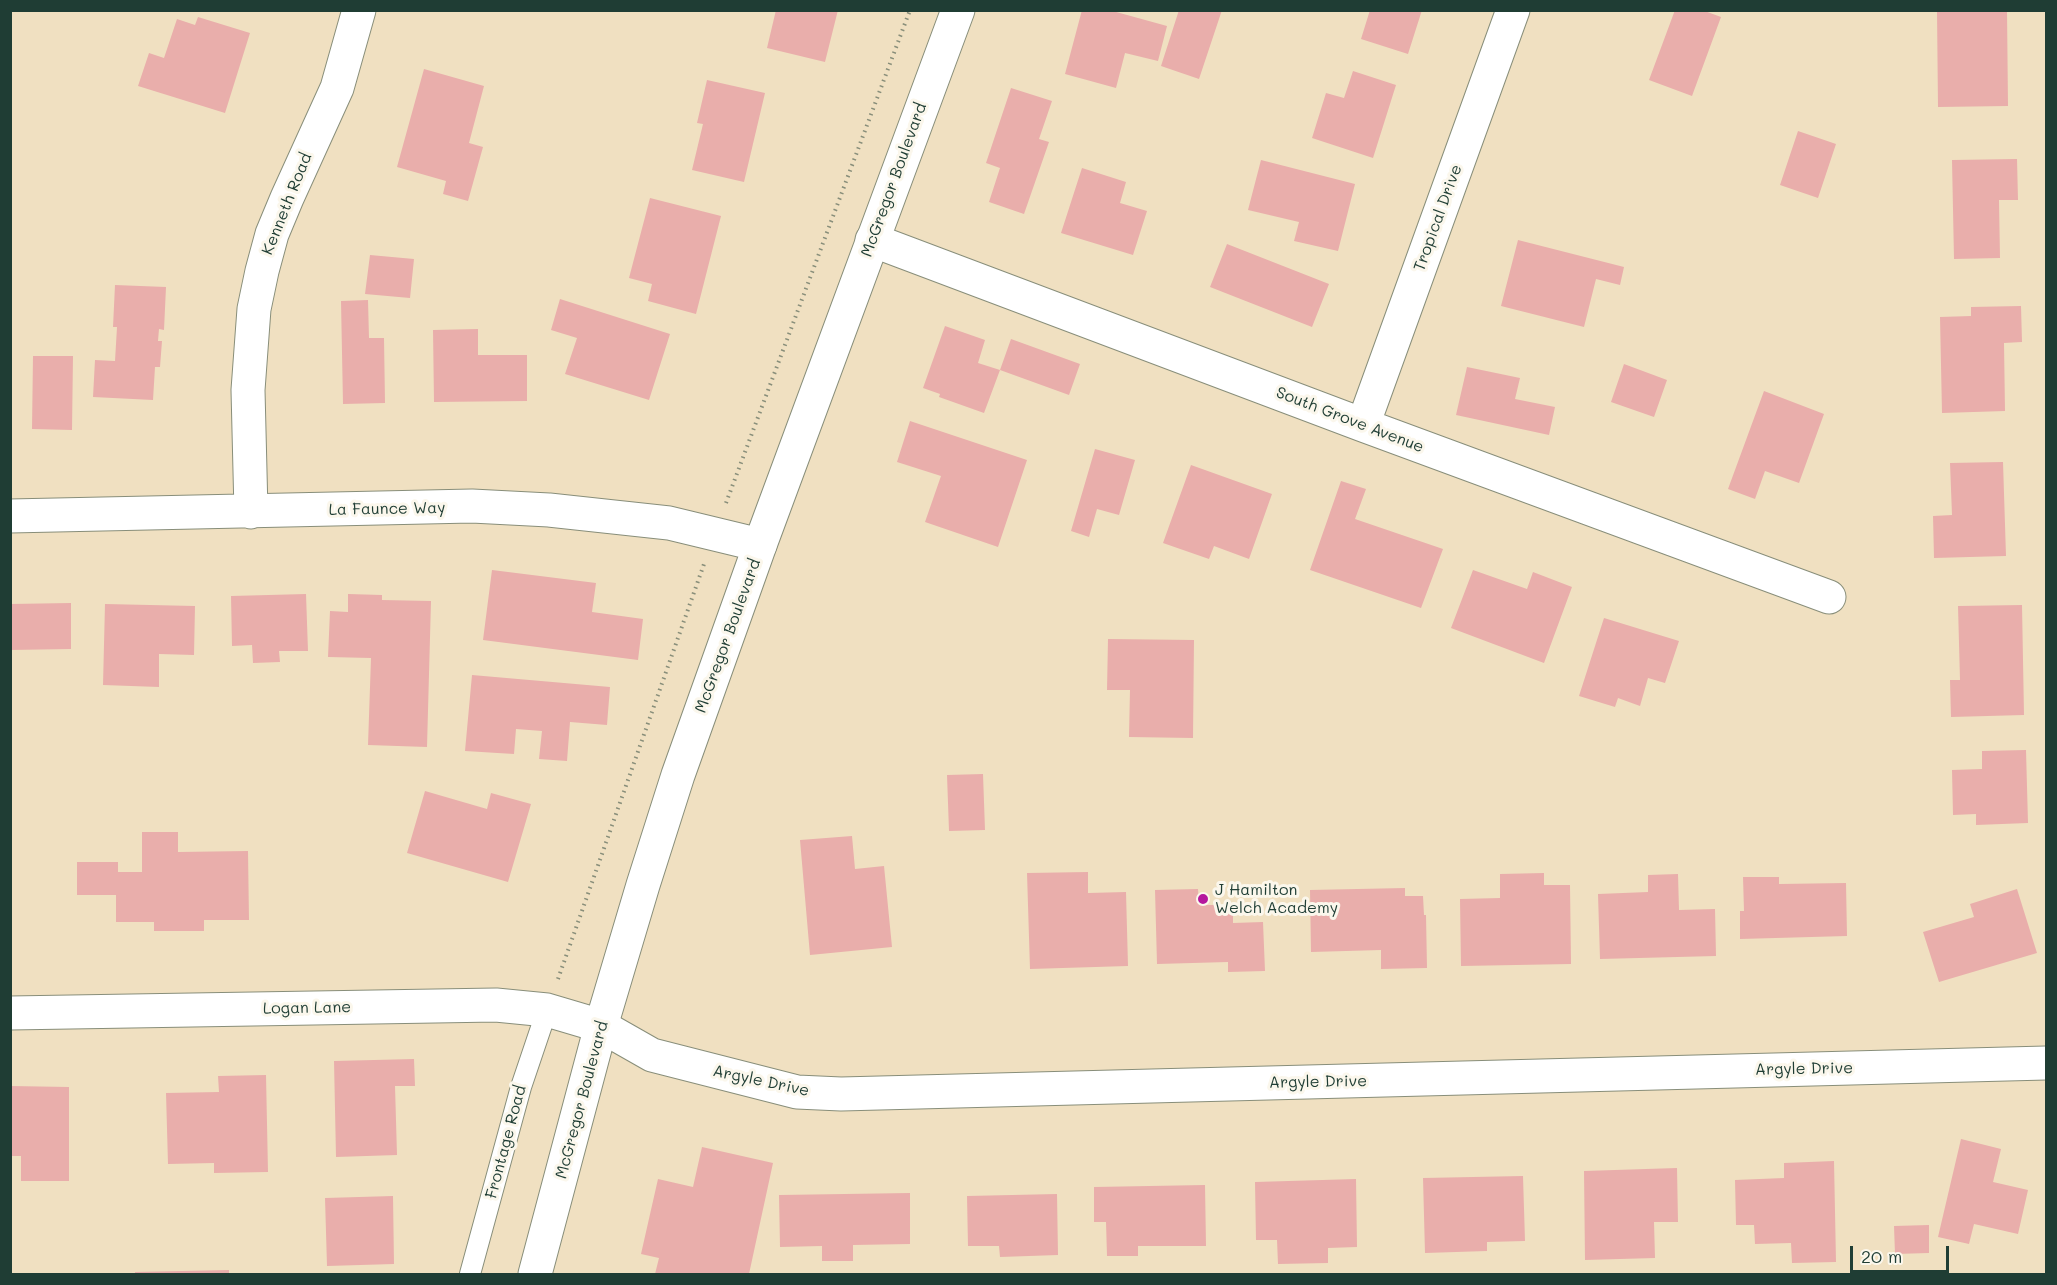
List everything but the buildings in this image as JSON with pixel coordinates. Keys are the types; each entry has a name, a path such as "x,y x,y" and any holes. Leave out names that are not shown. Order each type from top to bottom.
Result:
{"street":[{"name":"Kenneth Road","path":"251,512 248,379 254,309 262,271 272,234 337,88 359,10"},
{"name":"McGregor Boulevard","path":"535,1275 601,1026 675,784 760,545 958,10"},
{"name":"Tropical Drive","path":"1363,425 1513,10"},
{"name":"South Grove Avenue","path":"872,240 1829,597"},
{"name":"La Faunce Way","path":"10,516 472,507 549,510 669,523 760,545"},
{"name":"Logan Lane","path":"10,1013 496,1005 547,1011 601,1026"},
{"name":"Argyle Drive","path":"601,1026 652,1055 797,1092 842,1094 2046,1063"}],"lane":[{"name":"Frontage Road","path":"470,1275 521,1087 547,1011"}],"place":[{"name":"J Hamilton Welch Academy","path":"1203,899"}]}
